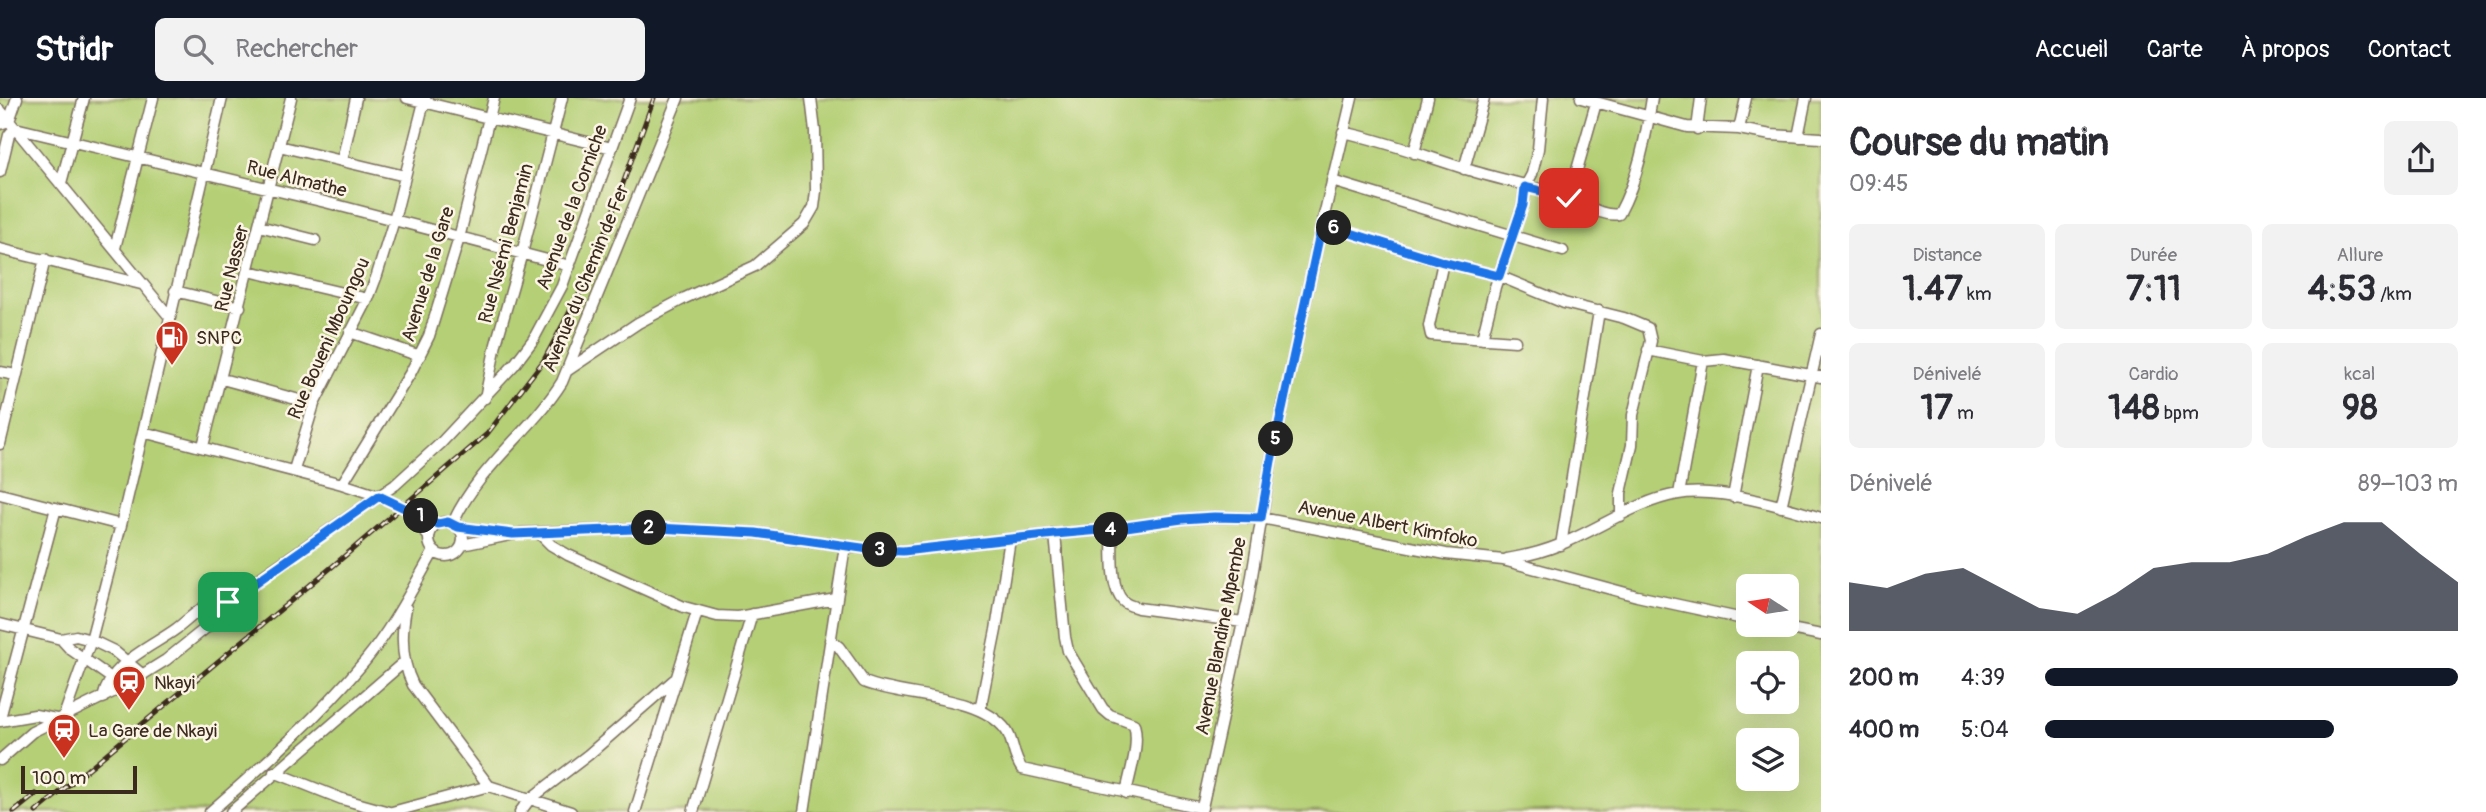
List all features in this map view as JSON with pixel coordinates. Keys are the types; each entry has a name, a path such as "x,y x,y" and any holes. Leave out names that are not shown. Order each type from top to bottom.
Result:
{"street":[{"path":"0,172 9,135 8,125 18,98"},
{"path":"61,183 84,98"},
{"path":"115,248 153,98"},
{"path":"56,508 0,720 34,715 60,717 91,640 222,98"},
{"name":"Rue Nasser","path":"204,446 291,98"},
{"path":"342,161 356,98"},
{"path":"407,98 612,148"},
{"name":"Avenue de la Gare","path":"342,484 421,356 439,307 459,238 494,98"},
{"name":"Rue Nsémi Benjamin","path":"485,398 496,344 562,98"},
{"name":"Avenue de la Corniche","path":"0,760 32,732 103,698 166,660 217,619 228,602 411,472 485,398 533,340 550,311 570,266 630,98"},
{"name":"Avenue du Chemin de Fer","path":"456,525 467,495 503,450 554,395 568,370 678,98"},
{"path":"568,370 638,323 755,266 804,225 814,207 816,191 815,131 811,98"},
{"name":"Avenue Blandine Mpembe","path":"1202,810 1243,622 1271,461 1352,98"},
{"path":"1413,153 1427,98"},
{"path":"1464,169 1484,98"},
{"path":"1482,339 1499,276 1523,205 1525,187 1532,174 1538,149 1543,98"},
{"path":"1581,98 1697,129 1739,129 1771,135 1821,138"},
{"path":"1343,132 1569,198 1601,212 1619,214 1637,169 1652,98"},
{"path":"1697,129 1701,98"},
{"path":"1739,129 1746,98"},
{"path":"1798,136 1806,98"},
{"name":"Rue Boueni Mboungou","path":"293,470 314,404 368,299 394,220 424,100"},
{"path":"1569,198 1596,103"},
{"path":"0,110 8,125 61,183 169,316"},
{"name":"Rue Almathe","path":"8,125 138,159 268,188 570,266"},
{"path":"279,146 405,176"},
{"path":"1332,181 1512,238 1563,251"},
{"path":"1322,224 1443,262 1499,276 1564,303 1648,328 1651,335 1633,415 1632,445 1621,493 1621,516"},
{"path":"259,226 315,240"},
{"path":"0,249 141,284"},
{"path":"0,444 45,260"},
{"path":"1443,262 1429,332 1439,337 1515,341"},
{"path":"249,271 368,299"},
{"path":"175,291 240,307"},
{"path":"1561,545 1599,312"},
{"path":"350,332 421,356"},
{"path":"1782,507 1817,376 1821,334"},
{"path":"1648,350 1703,360 1724,359 1817,376"},
{"path":"1679,494 1703,360"},
{"path":"1732,497 1758,365"},
{"path":"0,372 16,375"},
{"path":"222,379 314,404"},
{"path":"143,432 342,484 379,496 438,524 456,525 462,536 462,545 456,553 447,556 434,551 430,545 432,529 438,524"},
{"path":"0,494 121,524"},
{"path":"1503,559 1561,545 1621,516 1679,494 1732,497 1821,518"},
{"path":"408,510 429,537"},
{"name":"Avenue Albert Kimfoko","path":"462,545 513,534 657,528 756,533 903,551 1192,518 1261,518 1446,554 1503,559 1637,596 1736,617"},
{"name":"Avenue Albert Kimfoko","path":"456,525 513,534"},
{"path":"1112,529 1113,572 1119,597 1125,604 1243,622"},
{"path":"539,533 551,545 568,555 697,612 727,617 836,598"},
{"path":"1055,534 1068,651 1103,709 1110,715 1134,724 1135,745 1126,793"},
{"path":"980,710 996,631 1010,539"},
{"path":"817,812 804,810 845,546"},
{"path":"210,812 285,747 366,660 407,600 434,551"},
{"path":"407,600 403,634 404,662 413,685 489,786 571,812"},
{"name":"Avenue de la Corniche","path":"103,698 105,688 136,653 160,641 212,603 228,602"},
{"path":"635,812 697,612"},
{"path":"693,812 752,614"},
{"path":"0,624 61,639 76,636 91,640 114,651 143,675"},
{"path":"1799,631 1821,635"},
{"path":"61,639 113,678 121,688"},
{"path":"830,640 839,647 864,682 980,710 1003,726 1008,733 1015,758 1023,769 1126,793 1170,807 1202,810"},
{"path":"231,812 404,662"},
{"path":"520,812 529,800 588,755 675,679"},
{"path":"274,772 342,799 391,812 489,786"}],"green space":[{"path":"0,98 1821,98 1821,812 0,812"}],"railway":[{"path":"36,812 333,566 487,434 544,360 591,272 654,98"},
{"path":"14,812 36,794"}],"place":[{"name":"SNPC","path":"172,367"},
{"name":"Nkayi","path":"129,712"},
{"name":"La Gare de Nkayi","path":"64,760"}],"route":[{"path":"228,602 379,496 438,524 448,522 458,527 513,534 657,528 756,533 876,550 903,551 1182,519 1261,518 1322,224 1443,262 1499,276 1523,205 1525,187 1569,198"}]}
